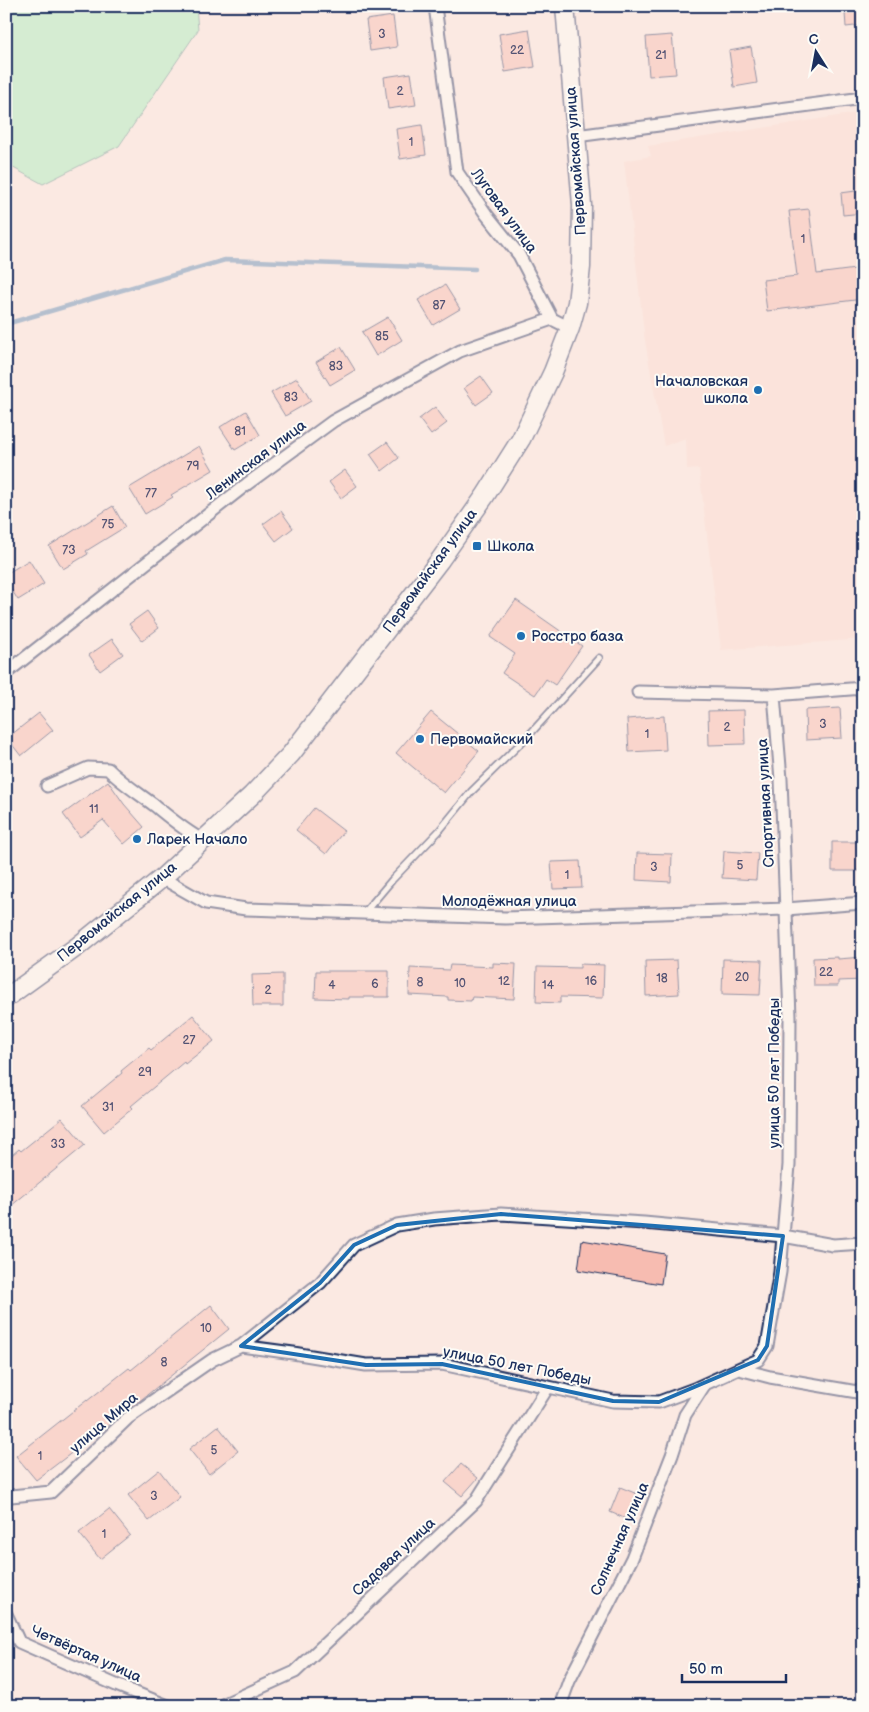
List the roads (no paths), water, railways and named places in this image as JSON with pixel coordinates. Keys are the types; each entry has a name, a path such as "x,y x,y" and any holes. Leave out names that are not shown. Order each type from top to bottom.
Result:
{"main road":[{"name":"Первомайская улица","path":"6,998 78,946 162,878 252,795 291,754 381,639 486,496 521,439 553,372 570,328 577,303 581,267 582,205 565,6"}],"street":[{"name":"Луговая улица","path":"435,6 457,172 486,214 519,255 552,318"},
{"path":"576,136 863,98"},
{"path":"552,318 570,328"},
{"name":"Ленинская улица","path":"6,674 247,484 333,420 460,351 552,318"},
{"path":"638,692 774,695 863,688"},
{"name":"Спортивная улица","path":"774,695 781,779 786,909"},
{"path":"47,786 88,768 108,769 121,782 188,833 204,841"},
{"name":"Молодёжная улица","path":"162,878 206,902 246,909 505,918 786,909 863,903"},
{"name":"улица 50 лет Победы","path":"241,1346 366,1365 442,1364 613,1401 660,1402 758,1360 767,1346 780,1272 789,1165 790,1017 786,909"},
{"path":"241,1346 320,1283 354,1245 397,1225 434,1219 501,1214 644,1223 783,1236 833,1244 863,1243"},
{"name":"улица Мира","path":"8,1497 51,1492 128,1418 212,1360 241,1346"},
{"path":"739,1369 770,1377 863,1392"},
{"name":"Солнечная улица","path":"560,1706 568,1681 632,1558 672,1455 685,1415 705,1384"},
{"name":"Садовая улица","path":"220,1706 295,1672 476,1501 548,1387"},
{"name":"Четвёртая улица","path":"6,1614 19,1642 116,1686 168,1706"}],"lane":[{"path":"365,913 392,880 439,831 471,792 530,734 599,658"}],"waterway":[{"path":"6,324 225,260 475,269"}],"place":[{"name":"Началовская школа","path":"758,390"},
{"name":"Школа","path":"477,546"},
{"name":"Росстро база","path":"521,636"},
{"name":"Первомайский","path":"420,739"},
{"name":"Ларек Начало","path":"137,839"}]}
